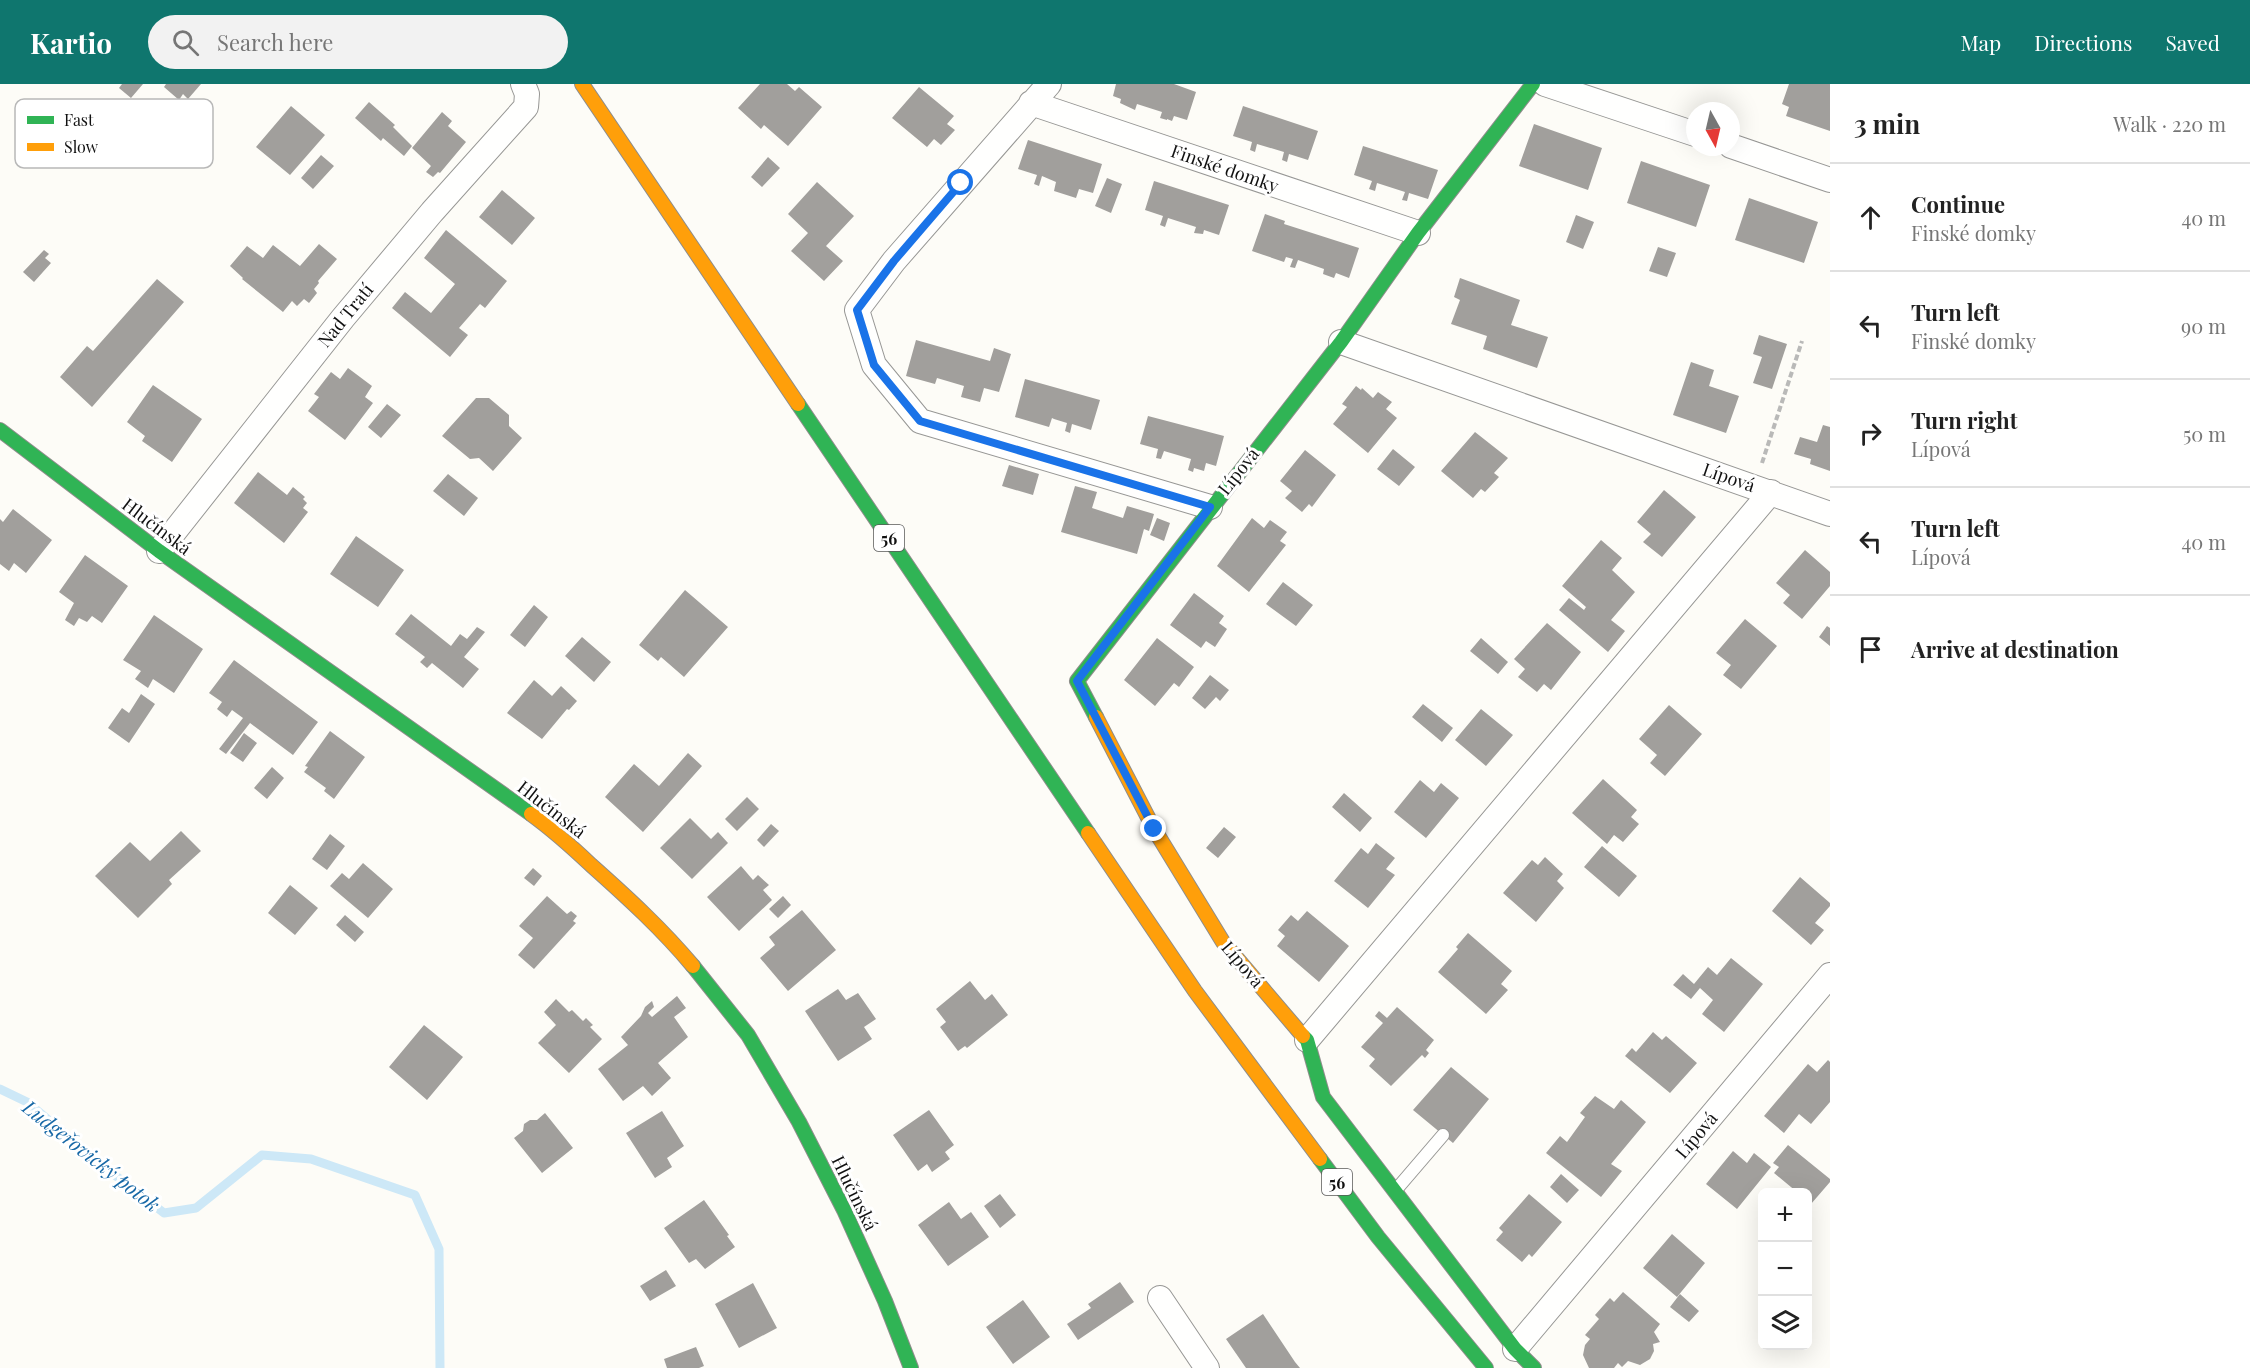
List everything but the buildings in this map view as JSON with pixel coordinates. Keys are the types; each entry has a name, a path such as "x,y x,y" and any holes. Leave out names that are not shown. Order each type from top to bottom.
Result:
{"street":[{"name":"Nad Tratí","path":"159,550 342,318 432,212 526,107 527,94 523,84"},
{"name":"56","path":"582,84 1195,991 1378,1236 1486,1368"},
{"path":"1049,84 894,261 857,310 874,365 920,421 1210,507"},
{"path":"1341,342 1418,233 1533,84"},
{"path":"1545,84 1686,131"},
{"name":"Finské domky","path":"1031,102 1418,233"},
{"path":"1740,150 1830,180"},
{"name":"Lípová","path":"1534,1368 1515,1349 1323,1097 1306,1040 1223,942 1154,829 1077,681 1210,507 1341,342 1830,514"},
{"name":"Hlučínská","path":"0,430 159,550 549,827 624,894 674,944 748,1035 799,1122 858,1240 911,1368"},
{"name":"Lípová","path":"1306,1040 1763,489"},
{"name":"Lípová","path":"1515,1349 1830,975"},
{"path":"1160,1298 1207,1368"}],"lane":[{"path":"1394,1193 1443,1135"}],"path":[{"path":"1763,489 1802,341"}],"waterway":[{"name":"Ludgeřovický potok","path":"0,1089 27,1102 103,1166 164,1213 196,1208 262,1155 311,1159 415,1195 439,1249 440,1368"}],"traffic: fast":[{"path":"1096,717 1077,681 1341,342 1418,233 1533,84"},
{"path":"798,404 1088,833"},
{"path":"0,430 159,551 531,814"},
{"path":"693,966 748,1035 799,1122 844,1210 885,1301 911,1368"},
{"path":"1303,1036 1307,1040 1323,1097 1515,1349 1534,1368"},
{"path":"1320,1159 1378,1237 1486,1368"}],"traffic: slow":[{"path":"582,84 798,404"},
{"path":"1096,717 1154,829 1223,942 1303,1036"},
{"path":"531,814 631,901 693,966"},
{"path":"1088,833 1195,991 1320,1159"}],"route":[{"path":"961,183 894,261 857,310 874,365 920,421 1210,507 1077,681 1154,829"}]}
